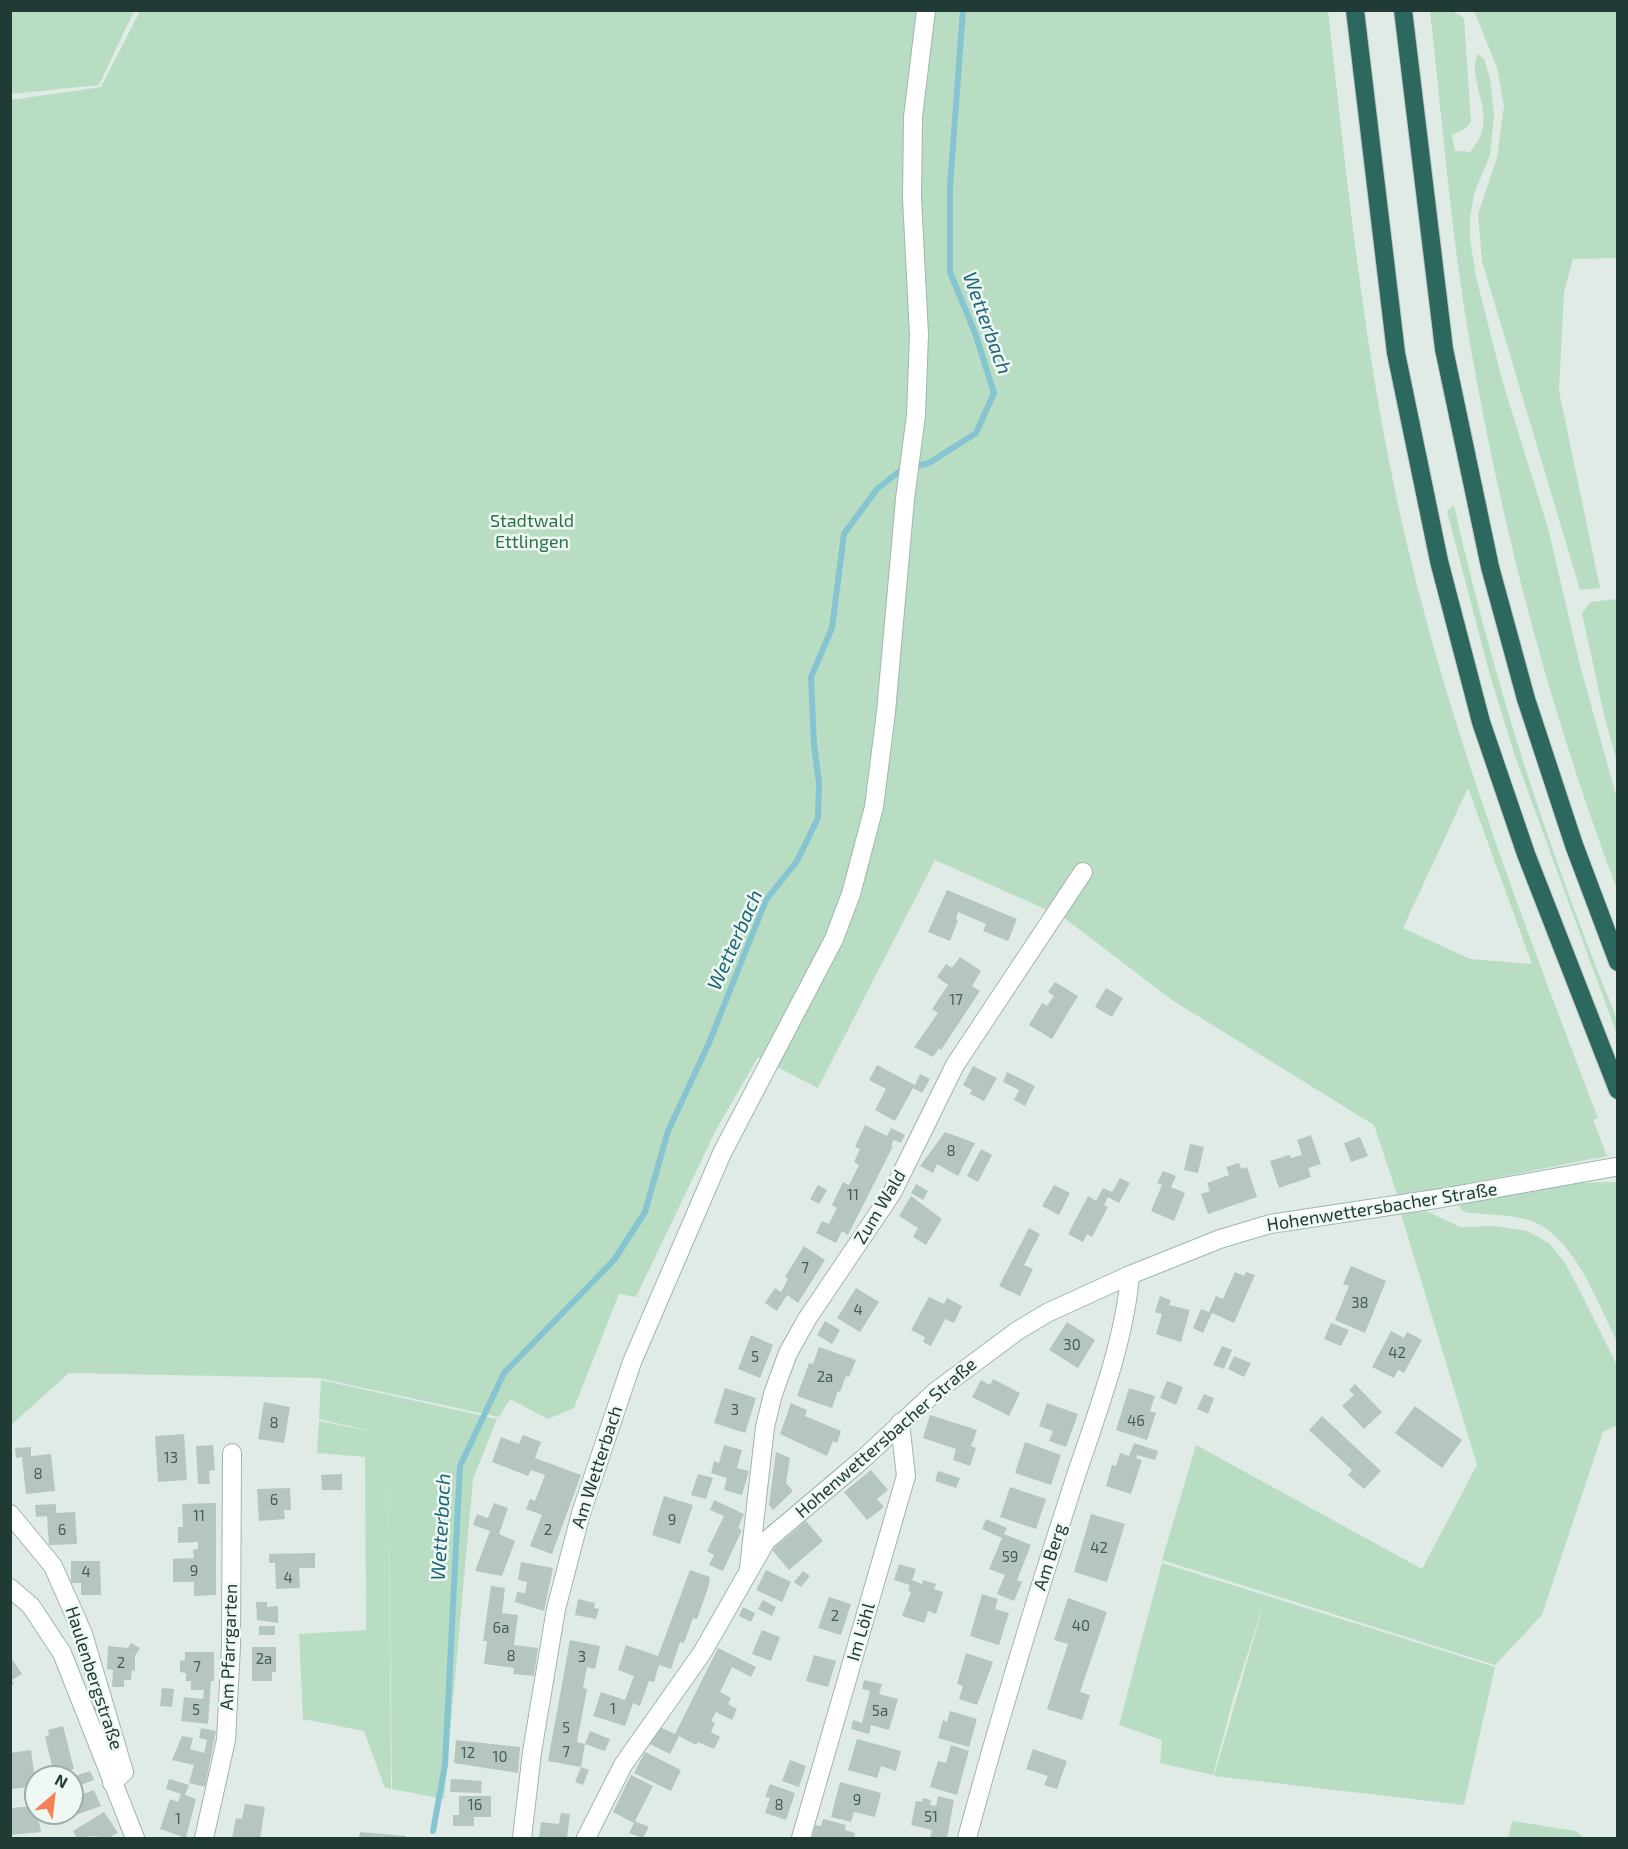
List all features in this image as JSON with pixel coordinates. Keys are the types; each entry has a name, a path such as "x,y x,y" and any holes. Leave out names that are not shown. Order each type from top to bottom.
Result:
{"highway":[{"path":"1355,10 1396,353 1439,561 1481,722 1526,854 1617,1090"},
{"path":"1403,10 1444,349 1490,567 1526,699 1574,846 1617,962"}],"street":[{"name":"Am Wetterbach","path":"522,1839 548,1649 581,1513 636,1353 740,1116 830,946 858,871 874,807 886,712 905,500 919,377 912,198 913,117 926,10"},
{"name":"Zum Wald","path":"749,1568 765,1427 773,1394 788,1353 807,1319 892,1194 955,1065 1083,872"},
{"name":"Hohenwettersbacher Straße","path":"586,1839 623,1765 702,1653 766,1541 863,1459 960,1370 1017,1330 1047,1313 1130,1275 1220,1239 1270,1224 1442,1198 1615,1167"},
{"name":"Am Berg","path":"966,1839 1000,1716 1103,1390 1128,1303 1130,1275"},
{"name":"Im Löhl","path":"801,1839 906,1476 900,1423"},
{"name":"Am Pfarrgarten","path":"204,1839 226,1740 231,1646 232,1453"},
{"name":"Haulenbergstraße","path":"10,1514 53,1566 83,1634 124,1773 112,1783"},
{"path":"10,1588 32,1606 62,1653 134,1838"}],"green space":[{"path":"11,10 134,11 99,85 11,94"},
{"name":"Stadtwald Ettlingen","path":"140,11 1328,11 1354,236 1370,349 1389,461 1407,546 1453,712 1479,794 1598,1118 1593,1120 1607,1156 1398,1197 1374,1125 1172,1000 1063,917 935,860 818,1088 758,1057 716,1130 636,1297 619,1294 574,1408 548,1419 510,1399 499,1417 318,1378 69,1373 11,1425 10,100 101,87","holes":["1468,788 1532,964 1470,959 1403,928"]},
{"path":"1430,11 1452,11 1464,18 1471,121 1466,128 1452,135 1455,151 1470,152 1479,139 1483,126 1481,100 1475,76 1478,54 1484,59 1490,79 1494,114 1490,155 1474,194 1470,218 1470,238 1476,277 1503,383 1548,528 1580,665 1617,799 1617,889 1591,818 1546,675 1491,455 1464,307"},
{"path":"1474,11 1617,11 1617,258 1573,259 1564,292 1559,391 1600,588 1580,590 1482,261 1478,214 1497,158 1504,106 1497,68"},
{"path":"1454,505 1469,571 1505,701 1568,893 1617,1019 1617,1035 1514,753 1489,672 1447,511"},
{"path":"1618,599 1617,762 1604,715 1582,613 1591,602"},
{"path":"1617,1182 1617,1341 1581,1270 1556,1237 1542,1226 1525,1219 1464,1212 1459,1207 1463,1202 1568,1183"},
{"path":"1426,1211 1460,1227 1495,1226 1527,1231 1549,1243 1565,1263 1617,1365 1617,1425 1603,1432 1542,1615 1495,1665 1162,1560 1196,1445 1422,1569 1477,1465 1401,1214"},
{"path":"321,1380 497,1419 473,1479 444,1799 392,1789 388,1434 391,1789 385,1788 364,1731 303,1719 299,1634 366,1630 365,1457 317,1453 319,1421 379,1433 319,1419"},
{"path":"1162,1563 1495,1667 1464,1805 1214,1776 1266,1596 1234,1696 1213,1775 1160,1763 1162,1740 1119,1725"},
{"path":"1512,1821 1576,1831 1584,1838 1508,1838"}],"building":[{"path":"947,890 1017,919 1008,941 983,931 986,924 958,912 956,919 958,920 950,941 928,932"},
{"path":"960,957 981,971 972,986 980,991 941,1050 939,1048 933,1057 914,1047 938,1013 932,1009 948,985 937,977 946,964 952,968"},
{"path":"1055,982 1078,996 1052,1039 1029,1025 1042,1003 1047,1006 1054,996 1048,992"},
{"path":"1106,988 1123,998 1112,1017 1095,1007"},
{"path":"877,1065 915,1085 920,1074 930,1079 922,1093 913,1088 895,1121 875,1110 886,1089 869,1080"},
{"path":"973,1066 997,1078 984,1101 970,1094 972,1090 963,1085"},
{"path":"1007,1072 1035,1086 1025,1106 1014,1100 1019,1090 1003,1082"},
{"path":"865,1125 887,1136 891,1128 905,1135 901,1143 894,1140 848,1235 842,1231 836,1243 816,1233 822,1221 829,1224 837,1208 832,1205 843,1182 849,1185 859,1165 854,1162 860,1149 855,1147"},
{"path":"945,1132 975,1143 958,1176 937,1164 933,1173 920,1166"},
{"path":"1311,1135 1321,1164 1308,1168 1311,1177 1279,1188 1270,1161 1289,1155 1291,1158 1302,1155 1297,1140"},
{"path":"1360,1137 1368,1156 1351,1162 1344,1143"},
{"path":"1190,1144 1204,1147 1198,1173 1184,1170"},
{"path":"981,1149 992,1155 978,1182 967,1176"},
{"path":"1239,1163 1241,1169 1247,1167 1257,1197 1208,1214 1201,1194 1210,1191 1207,1183 1229,1175 1226,1167"},
{"path":"1163,1171 1176,1176 1171,1187 1185,1193 1174,1221 1151,1211 1162,1185 1157,1183"},
{"path":"1120,1178 1130,1183 1119,1203 1108,1197 1104,1205 1108,1207 1092,1237 1087,1234 1083,1242 1068,1234 1088,1196 1096,1201 1103,1188 1112,1192"},
{"path":"916,1184 928,1191 923,1200 911,1193"},
{"path":"818,1185 827,1190 819,1204 810,1199"},
{"path":"1054,1185 1070,1193 1059,1215 1042,1206"},
{"path":"911,1196 942,1219 926,1245 913,1237 918,1228 899,1216"},
{"path":"1029,1228 1040,1234 1024,1265 1033,1269 1020,1296 999,1286"},
{"path":"804,1246 825,1260 798,1303 787,1295 777,1311 765,1303 775,1288 781,1292 788,1279 785,1277"},
{"path":"1351,1266 1386,1281 1365,1333 1335,1320 1349,1286 1343,1284"},
{"path":"1235,1272 1244,1276 1246,1272 1255,1275 1234,1323 1212,1313 1203,1333 1193,1328 1201,1309 1209,1312 1216,1296 1223,1299"},
{"path":"856,1288 879,1302 860,1332 837,1318"},
{"path":"1160,1296 1171,1300 1169,1305 1190,1310 1181,1342 1156,1334 1162,1314 1155,1312"},
{"path":"929,1297 944,1304 947,1298 962,1306 954,1323 945,1319 931,1346 923,1342 925,1337 911,1330"},
{"path":"825,1321 840,1330 832,1344 817,1335"},
{"path":"1067,1322 1095,1340 1078,1368 1049,1350"},
{"path":"1331,1323 1349,1330 1341,1346 1324,1339"},
{"path":"1391,1331 1404,1338 1407,1332 1422,1340 1404,1373 1398,1370 1394,1378 1372,1367"},
{"path":"751,1335 773,1345 760,1378 738,1369"},
{"path":"1222,1346 1232,1350 1224,1369 1213,1365"},
{"path":"819,1347 856,1360 849,1377 846,1376 840,1392 838,1391 832,1408 797,1396 809,1363 813,1364"},
{"path":"1234,1356 1251,1363 1244,1377 1228,1369"},
{"path":"993,1379 1020,1393 1009,1416 972,1397 981,1380 990,1385"},
{"path":"1167,1381 1183,1387 1176,1405 1160,1398"},
{"path":"1355,1384 1382,1412 1364,1429 1342,1406 1354,1395 1349,1390"},
{"path":"725,1388 756,1398 745,1433 714,1423"},
{"path":"1129,1388 1155,1396 1150,1411 1156,1413 1147,1440 1116,1430"},
{"path":"1204,1394 1214,1398 1208,1414 1197,1409"},
{"path":"264,1402 290,1407 284,1443 258,1439"},
{"path":"791,1403 807,1410 805,1416 841,1431 837,1443 833,1441 827,1456 780,1434"},
{"path":"1047,1403 1078,1414 1066,1447 1049,1441 1053,1431 1039,1426"},
{"path":"1415,1406 1462,1440 1442,1468 1395,1433"},
{"path":"930,1415 977,1430 971,1446 976,1448 970,1466 953,1460 956,1449 923,1438"},
{"path":"1322,1416 1381,1471 1364,1489 1348,1475 1352,1470 1309,1430"},
{"path":"184,1434 187,1480 158,1482 155,1436"},
{"path":"523,1435 541,1442 535,1458 581,1475 552,1554 530,1546 542,1515 526,1509 530,1499 535,1501 545,1475 531,1470 528,1476 492,1462 501,1437 519,1444"},
{"path":"1025,1442 1061,1455 1051,1485 1015,1473"},
{"path":"1134,1443 1158,1451 1155,1460 1137,1455 1136,1458 1142,1460 1131,1494 1106,1486 1112,1465 1116,1466 1120,1453 1129,1456"},
{"path":"213,1445 215,1470 209,1471 210,1484 198,1484 196,1446"},
{"path":"724,1445 742,1450 737,1468 749,1471 742,1495 724,1490 727,1478 711,1473 714,1461 719,1463"},
{"path":"31,1447 31,1456 51,1454 55,1491 26,1494 22,1457 16,1458 15,1448"},
{"path":"776,1452 790,1458 786,1483 793,1491 773,1510 769,1505"},
{"path":"871,1470 888,1490 877,1499 884,1507 867,1520 844,1492"},
{"path":"938,1471 960,1478 956,1488 935,1481"},
{"path":"342,1474 342,1490 322,1490 321,1475"},
{"path":"698,1474 713,1478 706,1499 691,1495"},
{"path":"1010,1487 1046,1499 1036,1529 1000,1517"},
{"path":"290,1488 291,1510 284,1510 285,1519 259,1521 257,1489"},
{"path":"664,1496 693,1505 680,1544 652,1535"},
{"path":"714,1500 744,1514 738,1528 742,1530 723,1571 709,1565 714,1555 707,1551 724,1516 710,1510"},
{"path":"216,1503 216,1595 194,1596 194,1582 173,1582 173,1559 194,1558 193,1550 198,1549 198,1542 178,1543 178,1527 183,1527 182,1504"},
{"path":"494,1503 508,1508 499,1534 515,1541 502,1576 475,1571 490,1531 473,1525 477,1514 488,1518"},
{"path":"56,1504 56,1513 75,1512 77,1544 49,1545 47,1516 36,1517 35,1505"},
{"path":"1091,1514 1125,1524 1107,1582 1074,1572"},
{"path":"986,1519 1007,1528 1004,1534 1031,1545 1017,1580 1022,1582 1014,1601 997,1594 1005,1575 989,1569 1002,1538 982,1529"},
{"path":"806,1521 823,1541 789,1570 772,1550"},
{"path":"315,1553 315,1568 299,1568 300,1588 276,1589 275,1563 269,1563 269,1554"},
{"path":"71,1561 100,1561 101,1595 81,1595 81,1583 71,1583"},
{"path":"521,1562 553,1568 544,1611 515,1602 517,1592 525,1593 527,1582 518,1580"},
{"path":"899,1564 916,1569 912,1580 922,1584 923,1580 936,1584 934,1589 943,1592 936,1614 928,1611 924,1623 902,1616 911,1592 908,1591 910,1585 894,1580"},
{"path":"690,1570 710,1577 708,1588 697,1619 693,1618 684,1643 680,1642 671,1669 659,1665 654,1682 649,1681 640,1706 633,1703 625,1726 593,1716 601,1692 625,1700 634,1676 618,1670 626,1645 658,1656"},
{"path":"766,1570 791,1582 782,1602 756,1590"},
{"path":"803,1571 810,1576 801,1587 794,1582"},
{"path":"491,1586 505,1588 502,1613 518,1615 514,1645 538,1648 534,1676 513,1674 514,1668 484,1664 487,1641 483,1641"},
{"path":"982,1594 998,1599 995,1609 1009,1613 999,1645 970,1636"},
{"path":"829,1597 851,1604 841,1635 818,1628"},
{"path":"1068,1598 1107,1612 1080,1692 1090,1695 1082,1720 1047,1709 1068,1644 1054,1640"},
{"path":"578,1599 595,1603 594,1608 599,1609 596,1619 575,1615"},
{"path":"763,1600 776,1607 772,1616 758,1609"},
{"path":"256,1602 267,1602 267,1607 278,1606 278,1623 257,1620"},
{"path":"743,1607 755,1613 751,1622 739,1616"},
{"path":"259,1626 275,1626 275,1635 259,1635"},
{"path":"762,1630 780,1637 771,1661 752,1654"},
{"path":"570,1640 600,1646 595,1669 587,1667 583,1688 587,1689 577,1742 585,1744 581,1767 548,1761"},
{"path":"131,1643 140,1648 135,1656 135,1671 132,1670 131,1680 124,1680 124,1687 112,1687 113,1670 107,1669 108,1646 128,1648"},
{"path":"252,1647 276,1647 276,1672 272,1672 272,1681 252,1681"},
{"path":"718,1648 756,1667 751,1677 732,1667 720,1692 731,1698 728,1704 737,1709 732,1720 716,1712 711,1721 715,1723 711,1732 720,1737 714,1749 698,1742 696,1745 679,1736 670,1754 648,1743 660,1727 675,1734"},
{"path":"185,1652 214,1652 214,1681 211,1681 208,1724 181,1721 184,1697 203,1699 204,1690 191,1690 191,1681 186,1681 186,1673 180,1672 180,1661 185,1660"},
{"path":"966,1653 993,1662 977,1705 959,1699 963,1686 957,1684"},
{"path":"814,1655 836,1661 828,1687 806,1681"},
{"path":"10,1656 22,1674 12,1680 14,1684 10,1686"},
{"path":"864,1680 882,1684 879,1694 898,1699 889,1730 871,1725 869,1734 851,1729 853,1720 862,1723 870,1691 862,1689"},
{"path":"162,1688 174,1689 172,1707 160,1706"},
{"path":"950,1711 977,1719 969,1747 938,1738 943,1720 947,1722"},
{"path":"63,1726 73,1765 52,1765 45,1737 49,1735 48,1730"},
{"path":"201,1728 216,1731 205,1787 189,1783 194,1765 172,1760 182,1736 193,1738 190,1749 204,1753 207,1740 199,1738"},
{"path":"590,1731 610,1739 605,1751 585,1744"},
{"path":"857,1739 901,1751 896,1771 881,1766 877,1778 848,1770"},
{"path":"456,1740 520,1747 518,1773 454,1763"},
{"path":"951,1745 969,1751 957,1795 930,1787 938,1761 946,1763"},
{"path":"1033,1749 1067,1761 1057,1789 1044,1785 1048,1776 1026,1769"},
{"path":"31,1750 33,1765 24,1765 24,1787 11,1789 10,1753"},
{"path":"645,1752 681,1770 671,1791 634,1773"},
{"path":"790,1760 806,1766 799,1787 782,1781"},
{"path":"581,1767 589,1770 583,1785 575,1782"},
{"path":"90,1771 94,1780 84,1784 84,1773"},
{"path":"631,1775 653,1786 635,1821 649,1827 643,1838 629,1833 634,1823 613,1812"},
{"path":"169,1779 189,1785 185,1795 196,1799 186,1838 160,1829 170,1799 178,1802 181,1794 166,1789"},
{"path":"451,1779 482,1781 481,1793 450,1792"},
{"path":"840,1782 881,1793 875,1817 854,1812 851,1822 831,1817"},
{"path":"770,1784 795,1793 786,1820 765,1813 770,1798 765,1797"},
{"path":"94,1790 101,1806 84,1812 84,1794"},
{"path":"459,1796 491,1796 491,1817 474,1817 474,1826 453,1826 453,1815 459,1815"},
{"path":"938,1796 954,1800 947,1838 930,1838 932,1830 911,1825 916,1801 922,1802 923,1798 931,1800 930,1805 936,1806"},
{"path":"245,1804 265,1807 260,1838 232,1838 236,1818 242,1819"},
{"path":"24,1807 24,1825 40,1825 41,1832 10,1835 10,1808"},
{"path":"104,1812 118,1833 108,1838 93,1836 77,1838 73,1831"},
{"path":"561,1813 570,1814 567,1838 539,1838 541,1822 559,1824"},
{"path":"823,1819 846,1825 845,1830 855,1833 854,1838 812,1838 815,1825 821,1826"},
{"path":"360,1832 406,1836 406,1838 359,1838"}],"waterway":[{"name":"Wetterbach","path":"433,1831 445,1765 460,1466 504,1373 614,1260 645,1212 668,1131 709,1043 766,900 797,861 818,818 819,783 814,745 811,677 832,628 844,534 877,489 901,470 929,463 976,433 994,393 975,333 950,272 950,186 963,10"}]}
